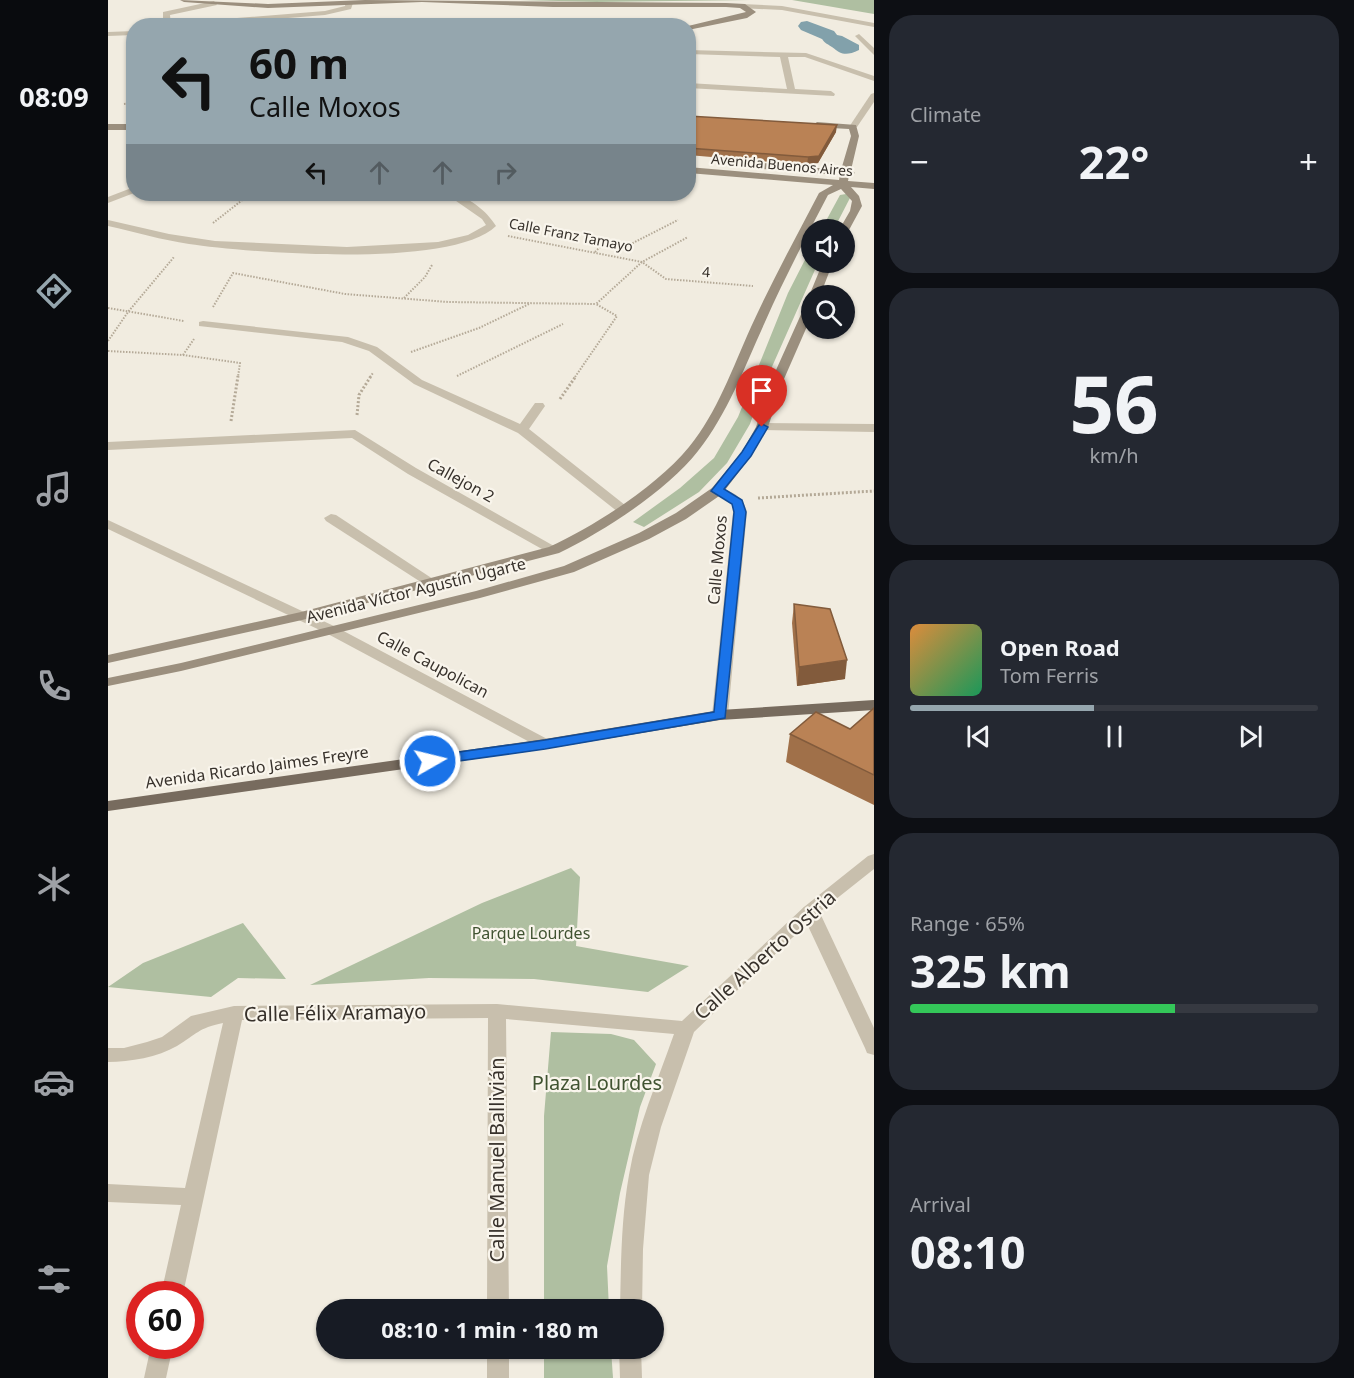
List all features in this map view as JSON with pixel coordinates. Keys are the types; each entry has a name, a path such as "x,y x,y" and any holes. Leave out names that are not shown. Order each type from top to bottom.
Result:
{"main road":[{"name":"Avenida Ricardo Jaimes Freyre","path":"108,806 545,744 720,715 874,705"}],"street":[{"path":"184,0 268,6 422,0 553,5 742,6 782,8 874,25"},
{"path":"166,18 166,14 171,12 214,3"},
{"path":"262,18 325,13 348,7 349,3"},
{"path":"696,26 751,14 750,10 742,6"},
{"path":"108,34 126,33"},
{"path":"859,36 874,53"},
{"path":"696,52 783,53 816,58 872,76"},
{"path":"783,53 791,90"},
{"path":"696,85 831,94"},
{"path":"203,324 344,339 373,349 418,381 522,430 623,509 670,475 693,450 713,422 775,287 824,193 843,180 855,136 853,127 874,96"},
{"path":"806,124 853,127"},
{"path":"108,127 126,127"},
{"path":"108,134 126,134"},
{"name":"Avenida Buenos Aires","path":"696,161 874,186"},
{"name":"Avenida Buenos Aires","path":"696,171 843,180 874,175"},
{"path":"843,180 858,199 857,207 850,219"},
{"path":"108,200 126,193"},
{"name":"Calle Franz Tamayo","path":"462,201 486,217 491,226 485,233"},
{"path":"108,223 188,241 331,251 406,249 452,242 485,233"},
{"name":"Calle Moxos","path":"720,715 740,512 738,503 728,495 717,491 747,453 762,427 778,380 801,327"},
{"path":"522,430 539,406"},
{"path":"762,427 874,428"},
{"path":"108,446 355,434"},
{"name":"Callejon 2","path":"355,434 412,471 554,550"},
{"name":"Avenida Víctor Agustín Ugarte","path":"108,682 331,630 569,569 644,536 681,516 717,491"},
{"name":"Avenida Víctor Agustín Ugarte","path":"108,659 302,616 554,550 586,535 623,509"},
{"path":"331,518 432,583"},
{"name":"Calle Caupolican","path":"108,524 331,630 545,744"},
{"name":"Calle Alberto Ostria","path":"631,1299 632,1249 639,1175 651,1127 686,1028 810,910 874,860"},
{"path":"810,910 874,1048"},
{"name":"Calle Félix Aramayo","path":"175,1281 234,1013 497,1011 686,1028"},
{"name":"Calle Manuel Ballivián","path":"497,1011 498,1299"},
{"path":"108,1055 124,1055 148,1049 169,1042 198,1021 234,1013"},
{"path":"108,1193 192,1197"},
{"path":"156,1378 160,1359"},
{"path":"498,1359 498,1378"},
{"path":"630,1359 631,1378"}],"path":[{"path":"108,341 128,312 188,241 241,201"},
{"path":"595,252 604,243 627,246 678,220"},
{"name":"Calle Franz Tamayo","path":"485,233 642,262"},
{"path":"596,304 642,262 688,237"},
{"path":"404,298 425,277 452,242"},
{"name":"4","path":"642,262 666,279 775,287"},
{"path":"108,309 203,324 233,273 345,294 596,304 617,316 558,402 539,406"},
{"path":"355,434 359,395 370,376 388,360 479,328 532,303"},
{"path":"432,388 562,324"},
{"path":"108,351 183,355 240,363 228,440"},
{"path":"738,503 764,496 874,491"}],"green space":[{"path":"520,0 750,0 597,2"},
{"path":"792,0 874,0 874,14"},
{"path":"840,195 851,196 839,219 827,219"},
{"path":"801,268 801,273 814,273 808,285 801,285 801,301 763,387 750,424 727,463 699,492 644,527 633,522 680,488 714,458 738,417 788,293"},
{"name":"Parque Lourdes","path":"571,868 580,877 576,946 689,966 648,992 534,979 429,978 310,985 482,903"},
{"path":"243,923 286,979 238,978 211,997 108,987 143,963"},
{"name":"Plaza Lourdes","path":"551,1032 611,1034 634,1040 656,1064 640,1107 620,1193 607,1266 609,1299 544,1299 544,1116"},
{"path":"544,1359 612,1359 613,1378 544,1378"}],"water":[{"path":"832,34 842,36 859,45 859,50 847,54 839,52 825,43 821,37"}],"building":[{"path":"696,116 837,125 819,156 696,149"},
{"path":"794,604 830,609 847,660 799,667"},
{"path":"874,708 874,775 790,734 816,712 850,729"}],"waterway":[{"path":"807,26 828,35"}],"route":[{"path":"430,761 720,715 740,512 738,503 728,495 717,491 747,453 762,427"}]}
